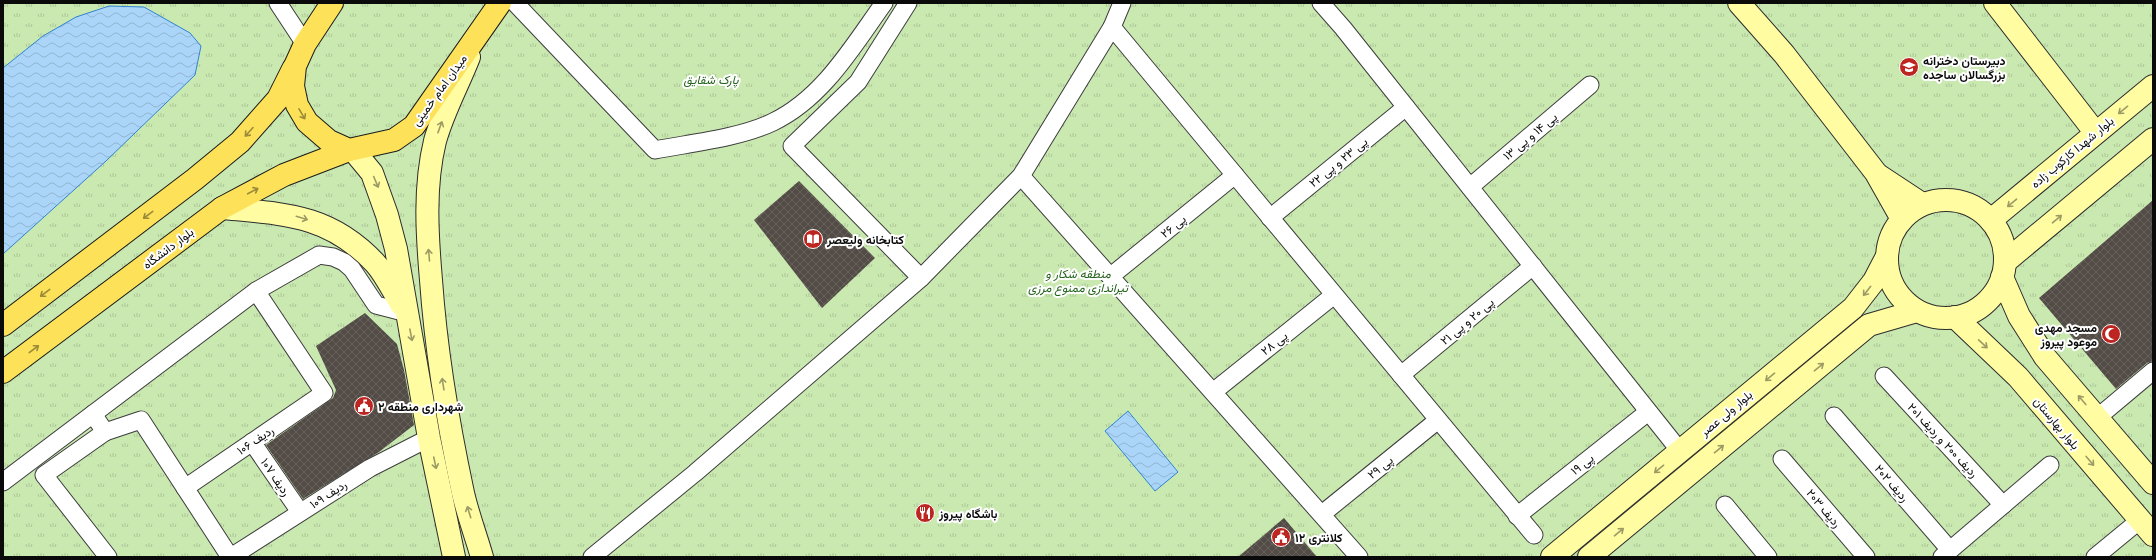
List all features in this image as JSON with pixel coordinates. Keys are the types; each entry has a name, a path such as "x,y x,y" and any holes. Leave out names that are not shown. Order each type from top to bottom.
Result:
{"main road":[{"path":"3,325 195,179 240,142 278,99 305,44 332,3"},
{"name":"میدان امام خمینی","path":"351,150 394,140 414,126 500,3"},
{"path":"295,66 293,86 294,92 297,105 307,122 329,141 351,150"},
{"name":"بلوار دانشگاه","path":"3,372 222,208 284,175 351,150"}],"street":[{"path":"278,3 305,44"},
{"path":"516,3 655,150 747,132 773,122 797,107 839,66 884,3"},
{"path":"908,3 858,82 792,146 921,278"},
{"path":"585,557 597,552 695,473 921,278 1021,176 1112,27 1122,3"},
{"path":"1321,3 1343,28 1680,451"},
{"path":"1739,3 1784,54 1876,173 1902,219"},
{"path":"1995,3 2095,132"},
{"path":"1112,27 1534,536"},
{"path":"478,34 451,96 438,133 430,172 427,235 433,311 443,384 463,494 484,554"},
{"name":"پی ۱۴ و پی ۱۳","path":"1470,187 1590,85"},
{"name":"بلوار شهدا کارکوب زاده","path":"1992,220 2095,132 2153,86"},
{"name":"پی ۲۳ و پی ۲۲","path":"1270,218 1406,107"},
{"path":"2151,143 2004,269 1992,296 1976,310 1955,317 1935,317 1917,311 1904,301 1894,288 1888,274 1886,258 1891,237 1902,219 1922,204 1947,199 1966,203 1972,205 1992,220 2000,233 2004,247 2004,269 2019,316 2045,357 2153,483"},
{"path":"351,150 372,173 387,215 396,249 429,438 454,557"},
{"path":"1876,173 1922,204"},
{"name":"پی ۲۶","path":"1111,276 1235,175"},
{"path":"1021,176 1359,557"},
{"path":"222,208 294,215 317,222 341,233 376,264 407,313"},
{"path":"3,482 256,291 319,255 333,257 352,269 376,305 407,313 433,311"},
{"name":"بلوار ولی عصر","path":"1552,557 1853,308 1874,281 1886,258"},
{"name":"پی ۲۰ و پی ۲۱","path":"1400,375 1533,266"},
{"name":"ردیف ۱۰۶","path":"185,488 324,393 256,291"},
{"name":"پی ۲۸","path":"1213,392 1334,295"},
{"name":"بلوار ولی عصر","path":"1588,557 1869,325 1917,311"},
{"name":"بلوار بهارستان","path":"1955,317 2018,377 2147,528"},
{"path":"2097,418 2153,371"},
{"name":"ردیف ۲۰۰ و ردیف ۲۰۱","path":"1884,376 2003,505"},
{"name":"پی ۱۹","path":"1517,516 1648,412"},
{"path":"93,414 105,432"},
{"name":"ردیف ۲۰۲","path":"1834,416 1946,554"},
{"path":"108,557 44,475 105,432 141,420 230,557"},
{"name":"پی ۲۹","path":"1322,514 1438,420"},
{"name":"ردیف ۱۰۹","path":"230,557 370,468 429,438"},
{"name":"ردیف ۱۰۷","path":"252,442 300,512"},
{"name":"ردیف ۲۰۳","path":"1782,458 1866,557"},
{"path":"1946,554 2050,465"},
{"path":"1725,505 1768,557"},
{"path":"2095,557 2147,528"}],"green space":[{"name":"منطقه شکار و تیراندازی ممنوع مرزی","path":"3,3 2153,3 2153,557 3,557"}],"water":[{"path":"109,6 144,7 190,33 201,46 195,75 106,161 3,254 3,68 43,36 76,17"},
{"path":"1128,411 1178,472 1155,491 1105,431"}],"building":[{"name":"کتابخانه ولیعصر","path":"799,181 875,258 822,308 754,220"},
{"name":"مسجد مهدی موعود پیروز","path":"2153,200 2153,361 2147,363 2116,389 2039,298"},
{"name":"شهرداری منطقه ۲","path":"365,313 397,344 404,370 414,425 379,452 303,499 266,445 333,398 336,390 316,346"},
{"name":"کلانتری ۱۲","path":"1284,518 1317,557 1238,557"}],"place":[{"name":"دبیرستان دخترانه بزرگسالان ساجده","path":"1909,67"},
{"name":"کتابخانه ولیعصر","path":"813,239"},
{"name":"مسجد مهدی موعود پیروز","path":"2111,334"},
{"name":"شهرداری منطقه ۲","path":"364,406"},
{"name":"باشگاه پیروز","path":"925,513"},
{"name":"کلانتری ۱۲","path":"1281,537"}],"park label":[{"name":"پارک شقایق","path":"711,79"}]}
